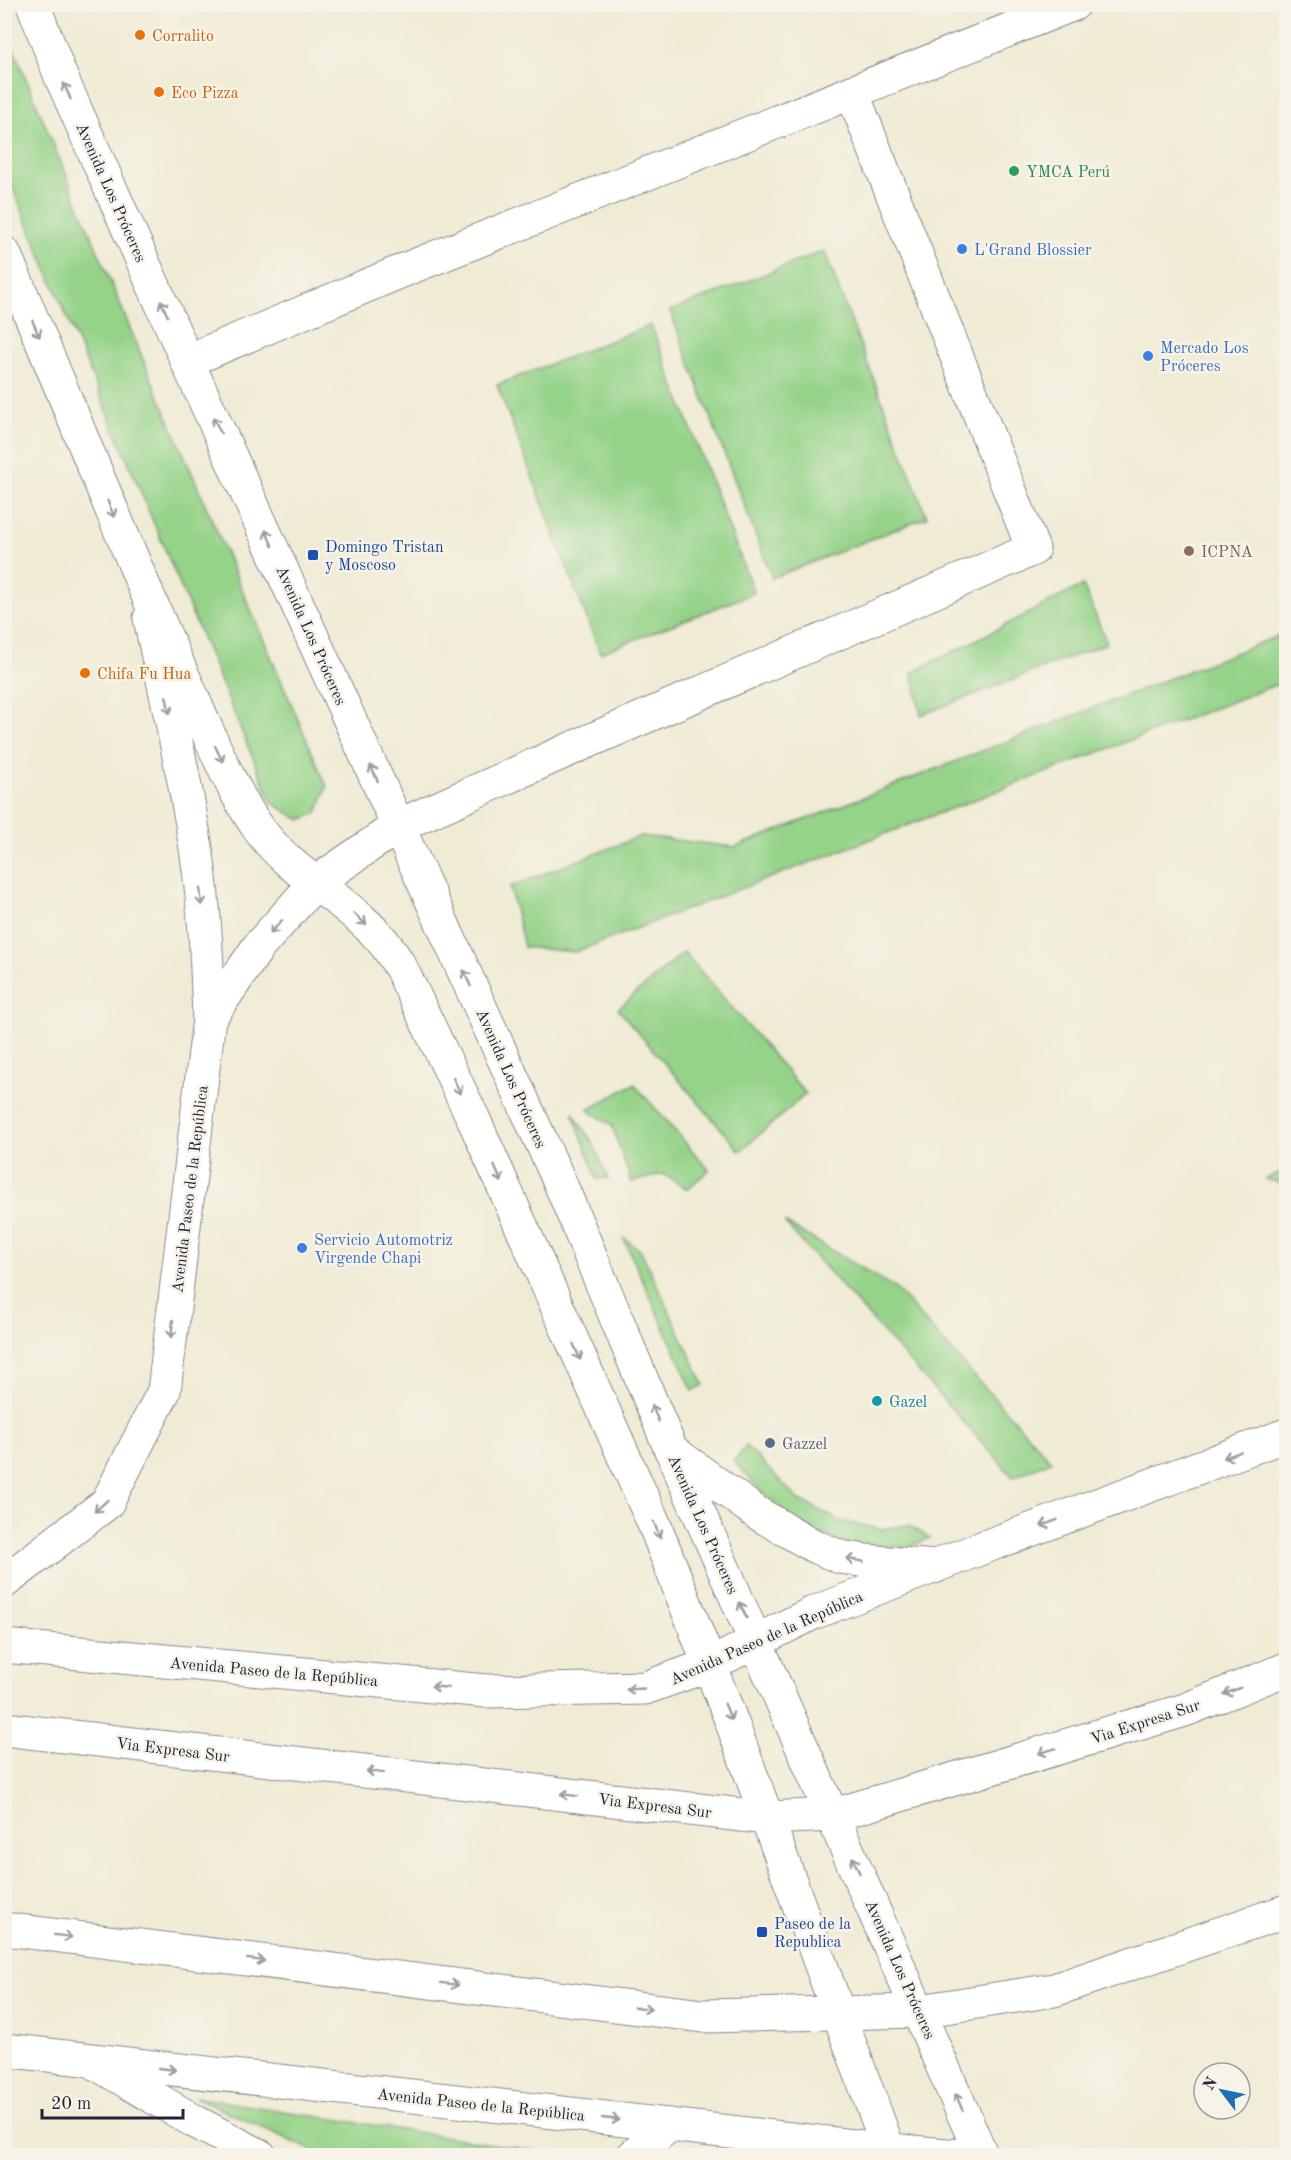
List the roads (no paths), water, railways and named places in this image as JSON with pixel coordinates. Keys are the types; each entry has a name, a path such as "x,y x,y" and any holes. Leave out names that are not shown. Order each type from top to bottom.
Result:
{"main road":[{"name":"Avenida Los Próceres","path":"33,4 61,77 561,1185 671,1450 834,1815 982,2156"},
{"path":"188,361 409,268 1074,4"},
{"name":"Avenida Paseo de la República","path":"209,1019 259,946 315,883 398,826 1033,549 852,92"},
{"path":"8,270 143,586 237,792 262,833 286,858 356,915 380,938 401,968 474,1120 655,1526 767,1818 890,2153"},
{"name":"Avenida Paseo de la República","path":"4,1582 107,1503 164,1391 209,1019 206,940 197,857 186,792 143,586"},
{"name":"Avenida Paseo de la República","path":"4,1646 486,1691 645,1688 709,1665 813,1613 1287,1435"},
{"path":"671,1450 757,1513 813,1546 848,1558 934,1567"},
{"name":"Via Expresa Sur","path":"4,1730 767,1818 834,1815 1185,1710 1287,1669"},
{"path":"4,1929 703,2016 920,2011 1054,1990 1287,1911"},
{"name":"Avenida Paseo de la República","path":"4,2050 669,2125 890,2153 958,2156"},
{"path":"92,2061 194,2121 260,2156"},
{"path":"633,2156 669,2125"}],"place":[{"name":"Corralito","path":"140,35"},
{"name":"Eco Pizza","path":"159,92"},
{"name":"YMCA Perú","path":"1014,171"},
{"name":"L'Grand Blossier","path":"962,249"},
{"name":"Mercado Los Próceres","path":"1148,356"},
{"name":"ICPNA","path":"1189,551"},
{"name":"Domingo Tristan y Moscoso","path":"313,555"},
{"name":"Chifa Fu Hua","path":"85,673"},
{"name":"Servicio Automotriz Virgende Chapi","path":"302,1248"},
{"name":"Gazel","path":"877,1401"},
{"name":"Gazzel","path":"770,1443"},
{"name":"Paseo de la Republica","path":"762,1932"}]}
